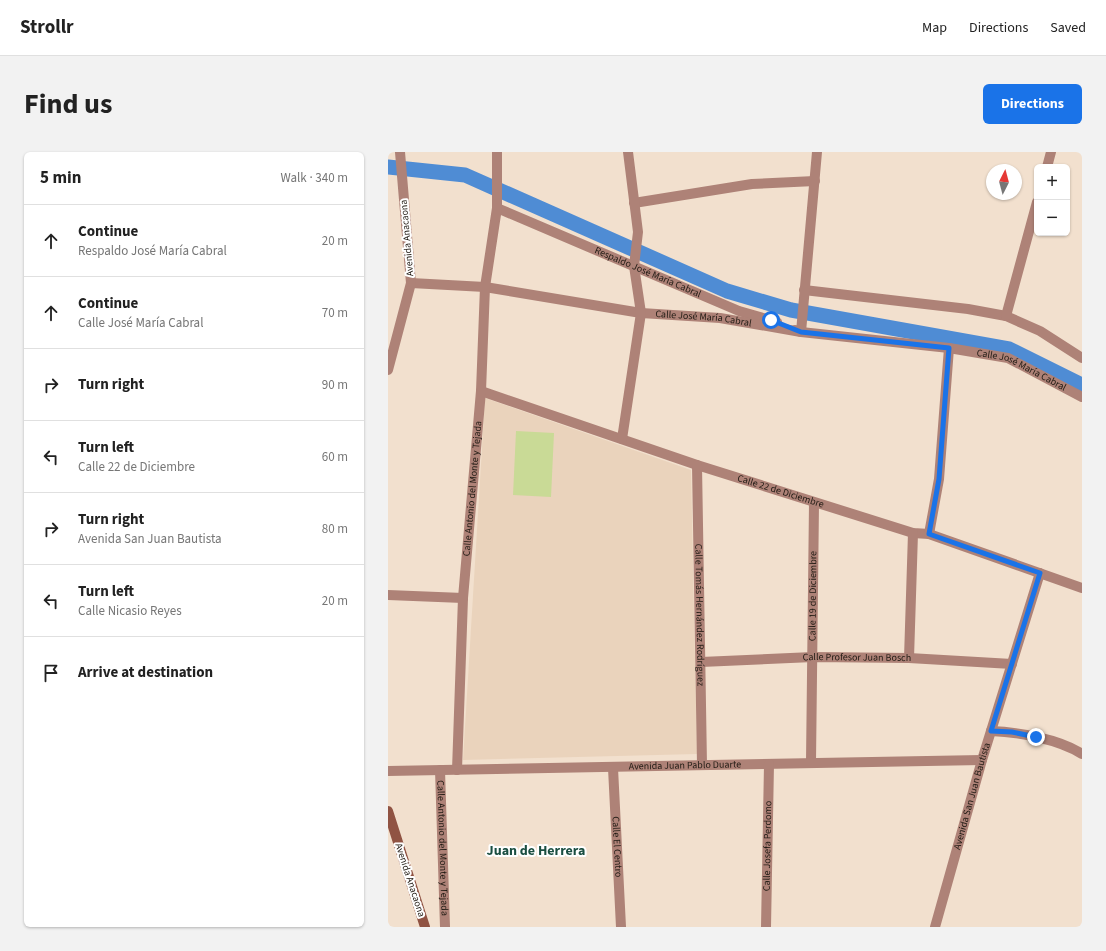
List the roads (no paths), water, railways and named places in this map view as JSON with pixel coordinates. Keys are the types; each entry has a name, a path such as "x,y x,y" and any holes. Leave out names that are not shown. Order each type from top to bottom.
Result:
{"main road":[{"name":"Avenida Anacaona","path":"388,810 425,927"}],"street":[{"name":"Avenida Anacaona","path":"388,370 411,283 400,152"},
{"name":"Calle Antonio del Monte y Tejada","path":"457,770 463,598 481,391 485,288 497,208 497,152"},
{"path":"622,439 641,313 634,262 638,232 628,152"},
{"path":"801,332 817,152"},
{"path":"1048,164 1052,152"},
{"path":"634,203 752,184 815,181"},
{"name":"Respaldo José María Cabral","path":"497,208 634,262 739,311 801,332"},
{"path":"1006,316 1034,213"},
{"name":"Calle José María Cabral","path":"411,283 485,288 641,313 720,318 801,332 949,348 1008,358 1082,397"},
{"path":"804,290 968,309 1006,316 1040,331 1082,358"},
{"path":"929,534 939,479 949,348"},
{"name":"Calle 22 de Diciembre","path":"481,391 696,465 914,533 929,534 1082,588"},
{"name":"Calle Tomás Hernández Rodríguez","path":"696,465 702,662 702,765"},
{"name":"Calle 19 de Diciembre","path":"811,762 814,502"},
{"path":"909,658 914,533"},
{"name":"Avenida San Juan Bautista","path":"935,927 982,760 1040,573"},
{"path":"388,596 463,598"},
{"name":"Calle Profesor Juan Bosch","path":"702,662 813,658 909,658 1012,664"},
{"path":"991,731 1012,732 1036,737 1082,754"},
{"name":"Avenida Juan Pablo Duarte","path":"388,771 982,760"},
{"name":"Calle Josefa Perdomo","path":"766,927 768,764"},
{"name":"Calle El Centro","path":"613,768 621,927"},
{"name":"Calle Antonio del Monte y Tejada","path":"440,770 445,927"}],"waterway":[{"path":"388,167 465,175 727,291 791,310 1009,349 1082,385"}],"district":[{"name":"Juan de Herrera","path":"536,851"}]}
